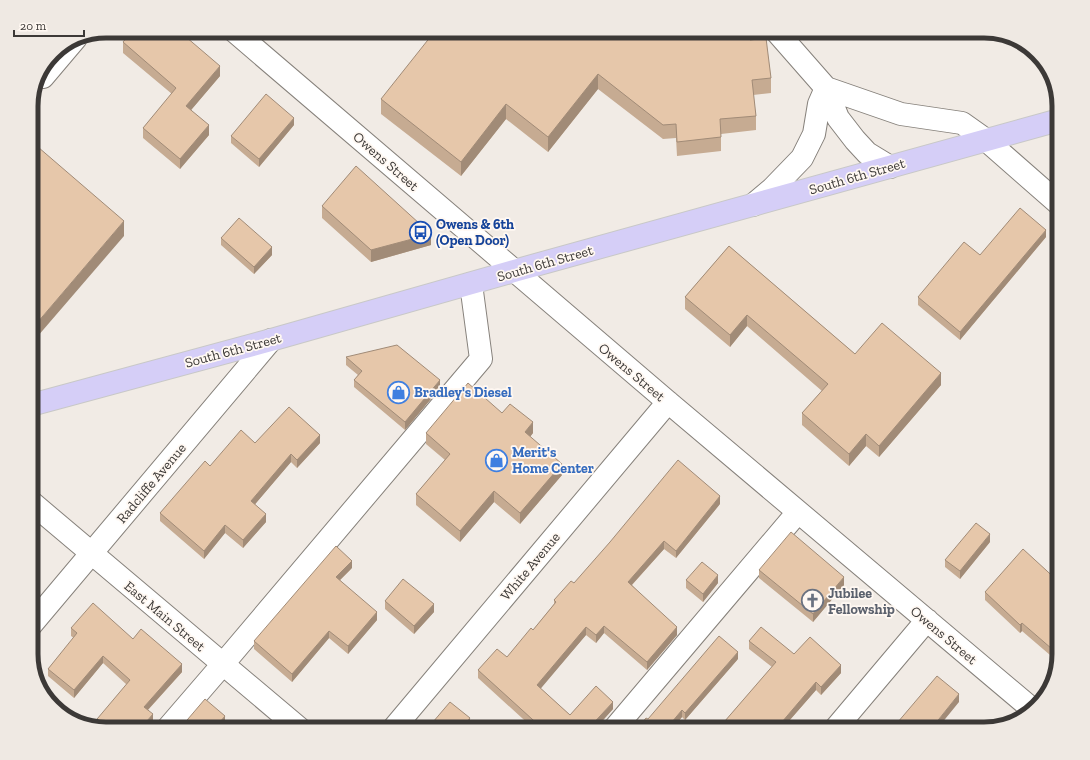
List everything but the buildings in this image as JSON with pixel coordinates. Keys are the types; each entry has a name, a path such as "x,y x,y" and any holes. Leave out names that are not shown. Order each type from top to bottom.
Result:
{"main road":[{"name":"South 6th Street","path":"38,403 271,340 1052,122"}],"street":[{"name":"Owens Street","path":"242,38 668,402 1028,706"},
{"path":"782,38 826,88 838,118 855,140 867,153 890,167"},
{"path":"51,67 61,55"},
{"path":"826,88 901,114 962,123 986,140 1052,198"},
{"path":"753,205 772,189 802,158 814,134 819,104 826,88"},
{"path":"173,722 481,359 471,284"},
{"name":"Radcliffe Avenue","path":"38,617 271,340"},
{"name":"White Avenue","path":"399,722 668,402"},
{"name":"East Main Street","path":"38,508 292,722"},
{"path":"620,722 798,512"},
{"path":"841,722 927,620"}],"place":[{"name":"Owens & 6th (Open Door)","path":"420,232"},
{"name":"Bradley's Diesel","path":"399,392"},
{"name":"Merit's Home Center","path":"496,460"},
{"name":"Jubilee Fellowship","path":"813,601"}]}
